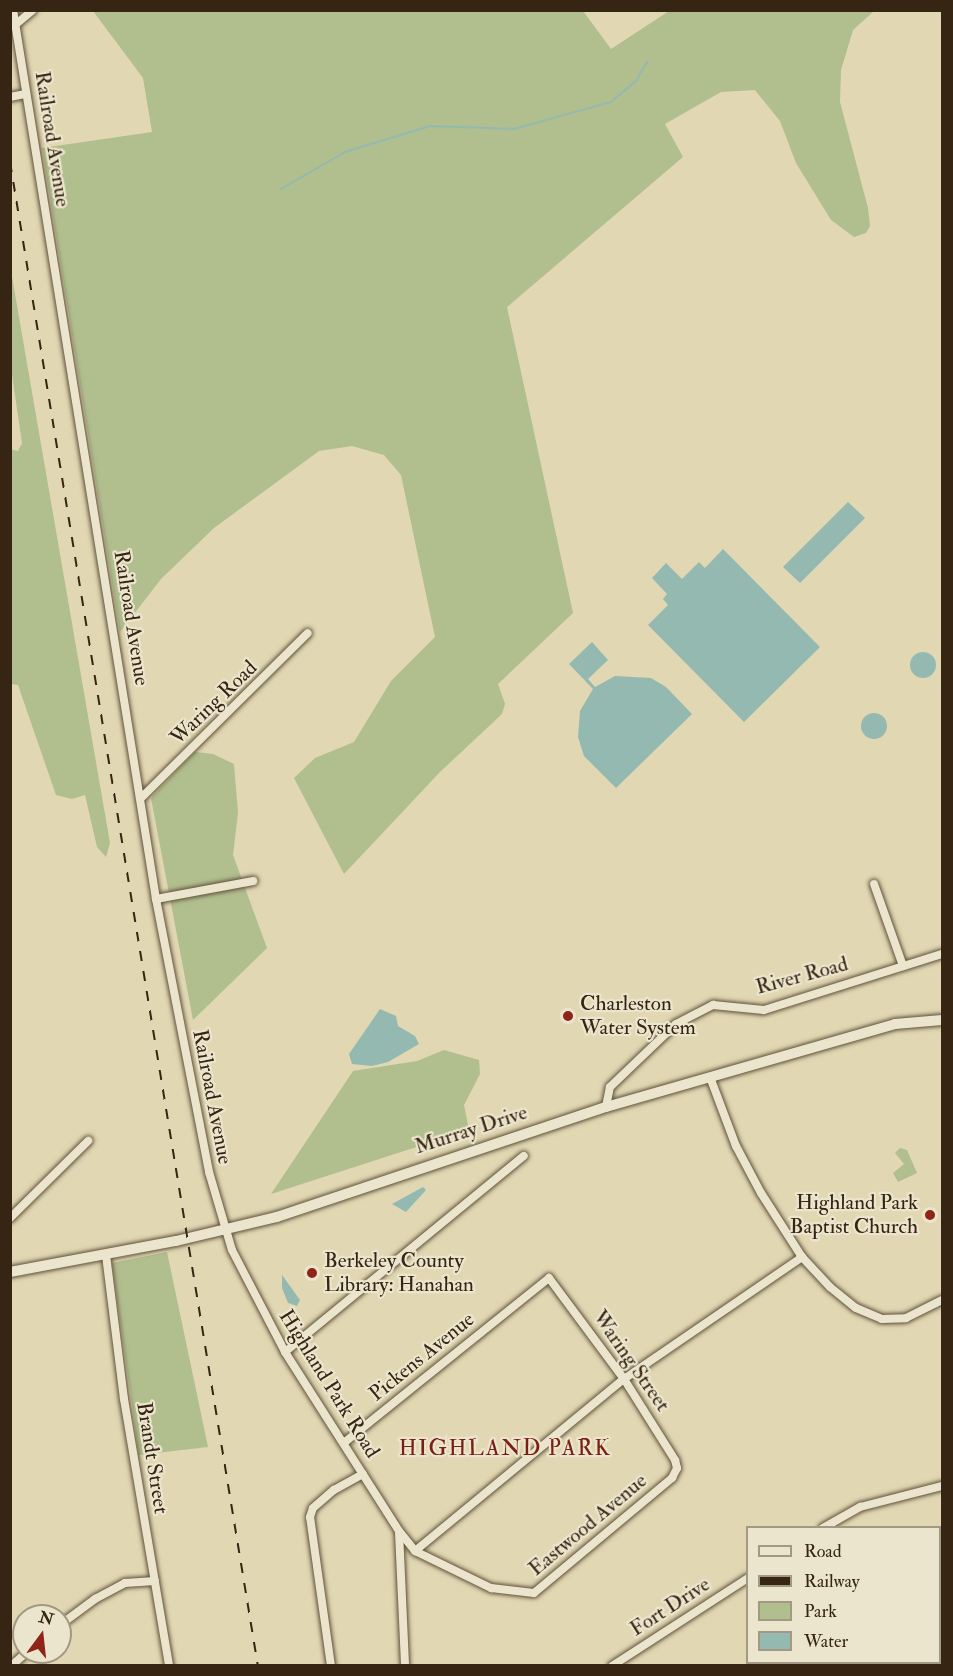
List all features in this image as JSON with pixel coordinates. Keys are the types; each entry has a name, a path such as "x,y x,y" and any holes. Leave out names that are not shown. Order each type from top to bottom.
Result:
{"street":[{"name":"Railroad Avenue","path":"13,10 142,797 156,899 192,1093 226,1229"},
{"path":"15,26 33,10"},
{"path":"10,97 26,94"},
{"name":"Waring Road","path":"142,797 308,633"},
{"path":"156,899 254,881"},
{"path":"873,884 903,966"},
{"name":"River Road","path":"606,1107 610,1087 618,1079 676,1024 712,1005 764,1010 942,954"},
{"name":"Murray Drive","path":"10,1272 106,1256 277,1217 606,1107 906,1021 942,1020"},
{"path":"710,1077 736,1146 802,1257 856,1308 882,1319 906,1318 942,1300"},
{"path":"10,1218 88,1141"},
{"path":"285,1352 524,1156"},
{"name":"Highland Park Road","path":"226,1229 248,1283 285,1352 345,1442 399,1531 415,1551"},
{"name":"Brandt Street","path":"106,1256 114,1328 169,1665"},
{"path":"415,1551 624,1379 802,1257"},
{"name":"Waring Street","path":"549,1278 624,1379 675,1460 677,1468"},
{"name":"Pickens Avenue","path":"345,1442 549,1278"},
{"name":"Eastwood Avenue","path":"415,1551 491,1588 534,1593 672,1478 677,1468"},
{"path":"331,1665 310,1517 313,1508 334,1490 363,1474"},
{"path":"825,1526 860,1507 942,1486"},
{"path":"399,1531 405,1665"},
{"name":"Fort Drive","path":"612,1665 746,1579"},
{"path":"72,1616 94,1599 124,1583 155,1581"}],"green space":[{"path":"93,11 583,11 611,49 669,11 874,11 853,30 841,70 840,102 868,208 870,226 866,233 854,237 831,220 796,163 780,121 755,90 721,92 665,124 683,157 507,307 573,613 498,684 505,704 502,714 440,772 344,874 294,778 315,758 354,742 391,681 435,637 401,475 384,455 352,446 319,451 214,528 161,579 120,632 42,148 152,132 143,78"},
{"path":"10,265 110,843 106,857 97,847 85,795 72,799 56,795 18,685 11,684 10,449 18,451 22,443 11,368"},
{"path":"195,752 213,754 234,764 238,813 233,855 267,948 193,1020 151,798"},
{"path":"444,1050 479,1060 480,1074 464,1105 469,1130 271,1194 353,1071 417,1061"},
{"path":"900,1148 907,1150 917,1173 898,1182 893,1173 904,1164 895,1153"},
{"path":"167,1252 208,1447 139,1455 112,1263"}],"water":[{"path":"848,502 865,518 800,583 783,567"},
{"path":"723,549 820,647 744,722 648,625 668,605 663,599 667,594 652,578 666,563 682,579 699,562 705,568"},
{"path":"592,642 608,660 588,679 595,687 615,676 651,678 666,687 692,714 616,788 584,756 578,737 580,711 593,689 569,664"},
{"path":"923,652 932,656 936,665 932,674 923,678 914,674 910,665 914,656"},
{"path":"874,713 883,717 887,726 883,735 874,739 865,735 861,726 865,717"},
{"path":"380,1009 396,1016 398,1026 415,1036 419,1044 388,1062 372,1066 352,1064 349,1054"},
{"path":"423,1187 426,1190 406,1212 392,1204"},
{"path":"282,1275 300,1300 297,1306 288,1303 282,1288"}],"waterway":[{"path":"281,189 345,152 430,126 514,129 611,102 636,81 647,62"}],"railway":[{"path":"10,162 258,1666"}],"place":[{"name":"Charleston Water System","path":"568,1016"},
{"name":"Highland Park Baptist Church","path":"930,1215"},
{"name":"Berkeley County Library: Hanahan","path":"312,1273"}],"district":[{"name":"HIGHLAND PARK","path":"505,1449"}]}
